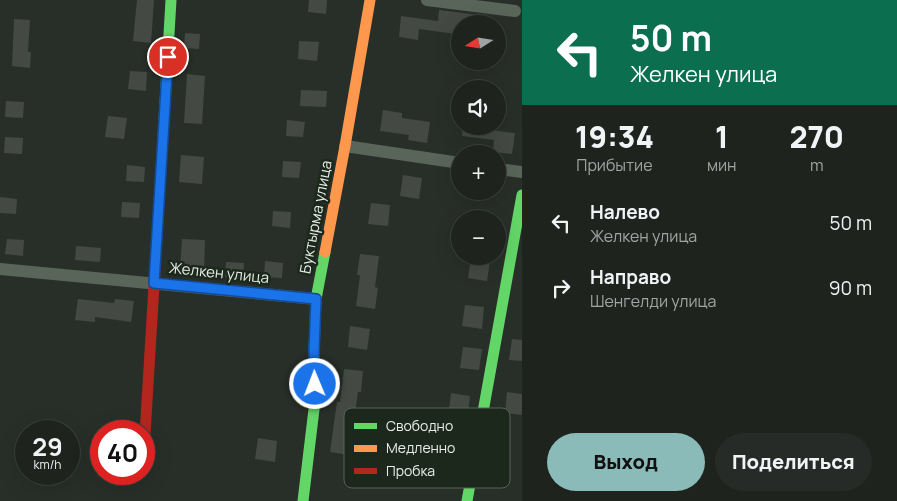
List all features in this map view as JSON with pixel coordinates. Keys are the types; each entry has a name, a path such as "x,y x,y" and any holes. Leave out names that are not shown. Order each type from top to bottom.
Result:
{"street":[{"path":"146,420 171,0"},
{"name":"Буктырма улица","path":"303,501 315,401 316,299 370,0"},
{"path":"427,0 515,11"},
{"path":"345,146 451,162"},
{"path":"506,169 522,172"},
{"path":"484,408 522,195"},
{"name":"Желкен улица","path":"0,269 316,299"},
{"path":"467,501 469,488"}],"building":[{"path":"137,0 154,0 151,43 133,41"},
{"path":"309,0 327,0 326,14 308,12"},
{"path":"439,10 478,15 451,15 451,33 419,29 418,40 399,37 401,16 438,21"},
{"path":"14,19 30,20 28,52 31,52 30,68 12,66"},
{"path":"185,33 200,34 199,49 184,48"},
{"path":"299,41 319,42 317,61 298,59"},
{"path":"130,71 147,72 146,91 128,89"},
{"path":"187,74 205,76 202,124 184,123"},
{"path":"301,90 327,91 326,107 300,106"},
{"path":"6,101 24,102 23,118 5,117"},
{"path":"383,110 402,113 402,118 430,122 427,143 408,140 409,135 380,131"},
{"path":"108,116 127,118 124,139 105,137"},
{"path":"287,120 305,122 303,137 286,136"},
{"path":"506,132 515,133 512,154 506,153 506,145 494,145 494,140 462,136 506,135"},
{"path":"5,137 23,138 22,154 4,153"},
{"path":"181,155 204,157 202,184 179,182"},
{"path":"283,161 301,162 299,178 282,177"},
{"path":"127,165 145,167 144,182 126,181"},
{"path":"403,175 422,178 419,199 400,196"},
{"path":"0,197 17,199 16,214 0,213"},
{"path":"122,202 140,203 139,218 121,217"},
{"path":"371,203 390,205 388,226 368,224"},
{"path":"273,211 291,212 290,228 272,226"},
{"path":"7,239 24,240 23,256 5,254"},
{"path":"182,239 205,240 204,271 180,270"},
{"path":"76,246 101,248 100,262 75,260"},
{"path":"360,254 379,256 375,287 378,288 375,309 356,306 360,275 357,275"},
{"path":"265,261 283,263 282,278 264,277"},
{"path":"226,262 244,263 243,278 225,277"},
{"path":"470,265 489,265 487,281 468,278"},
{"path":"78,299 114,303 115,299 134,301 131,322 95,317 95,322 75,320"},
{"path":"465,305 484,307 482,329 462,326"},
{"path":"350,326 370,329 367,350 348,347"},
{"path":"512,339 522,340 522,361 509,360"},
{"path":"463,347 482,349 479,370 460,368"},
{"path":"344,369 363,371 361,392 358,392 356,408 344,408 344,454 330,452 337,402 340,402"},
{"path":"507,392 522,394 522,415 510,414 510,408 505,408"},
{"path":"451,393 470,396 469,408 449,408"},
{"path":"258,438 277,441 275,462 255,459"}],"traffic: fast":[{"path":"163,137 171,0"},
{"path":"484,408 522,195"},
{"path":"303,501 315,401 316,299 325,252"},
{"path":"467,501 469,488"}],"traffic: slow":[{"path":"325,252 370,0"}],"traffic: jam":[{"path":"146,420 163,137"}],"route":[{"path":"168,57 154,283 316,299 315,384"}]}
